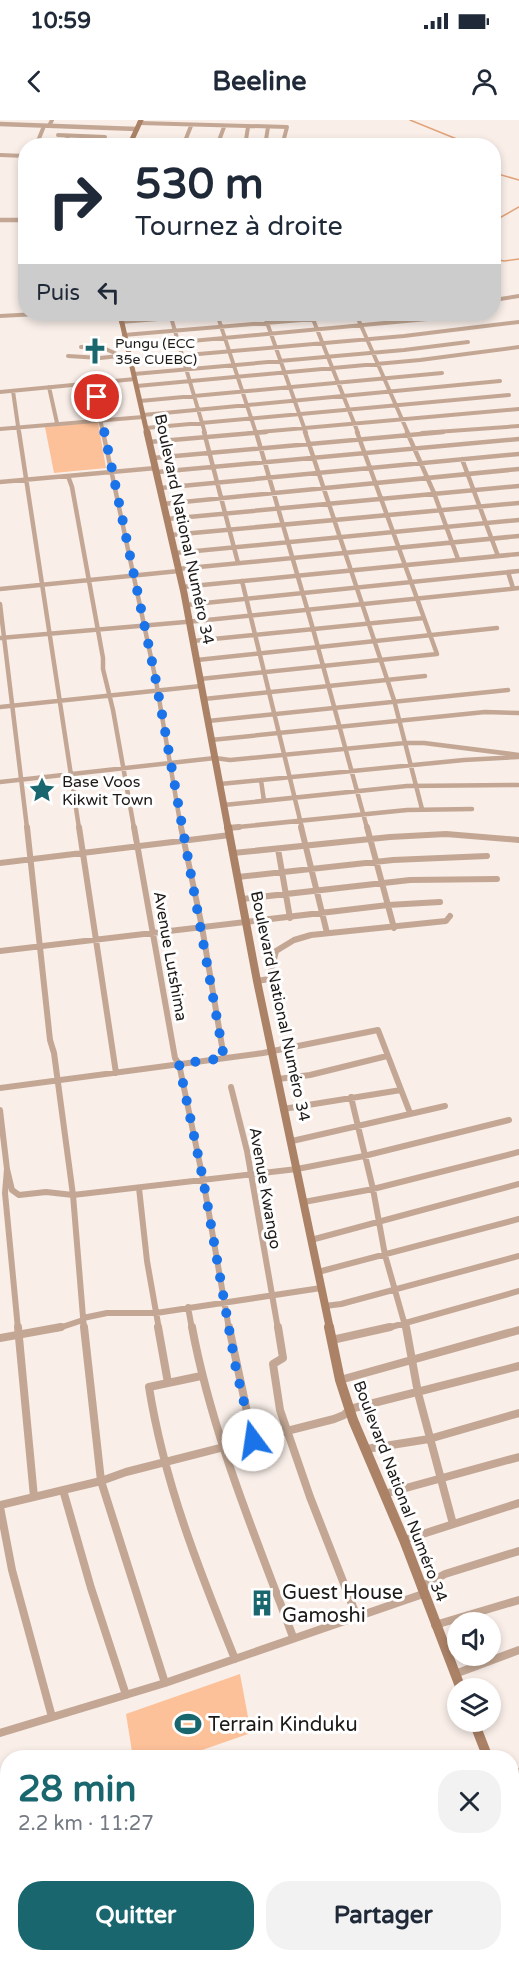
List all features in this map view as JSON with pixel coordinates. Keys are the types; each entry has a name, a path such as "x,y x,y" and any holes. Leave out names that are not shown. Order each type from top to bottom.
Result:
{"main road":[{"path":"133,138 140,121"},
{"name":"Boulevard National Numéro 34","path":"121,322 179,570 257,981 340,1380 457,1678"},
{"path":"478,1732 485,1750"}],"street":[{"path":"40,138 52,120"},
{"path":"209,126 212,120"},
{"path":"235,127 238,120"},
{"path":"266,138 271,120"},
{"path":"140,121 191,126 287,127 284,138"},
{"path":"0,124 27,123 47,126 137,129"},
{"path":"186,138 191,126"},
{"path":"220,138 224,127"},
{"path":"246,138 248,127"},
{"path":"58,135 105,137"},
{"path":"0,155 18,156"},
{"path":"0,219 18,220"},
{"path":"501,299 519,296"},
{"path":"0,316 18,315"},
{"path":"121,322 129,321"},
{"path":"172,321 202,423 237,563"},
{"path":"220,321 256,433 330,686 394,928"},
{"path":"124,335 274,321"},
{"path":"0,706 157,690 265,672 437,654 355,423 314,321"},
{"path":"360,321 416,448 458,559"},
{"path":"127,347 410,321"},
{"path":"267,322 291,386 394,700 422,810"},
{"path":"68,356 100,358 182,356 519,322"},
{"path":"0,392 135,380 185,369 468,342"},
{"path":"81,346 99,346 119,356"},
{"path":"135,380 189,382 333,369 519,347"},
{"path":"140,400 442,373"},
{"path":"0,429 103,421 500,381"},
{"path":"93,384 103,421 135,575 171,763 177,807 202,927 224,1058"},
{"path":"49,387 57,423"},
{"path":"13,391 116,1073"},
{"path":"146,428 509,395"},
{"path":"149,442 519,409"},
{"path":"153,458 519,426"},
{"path":"0,482 112,472 213,467 519,439"},
{"path":"160,488 519,454"},
{"path":"462,459 494,538 498,556"},
{"path":"163,504 519,469"},
{"name":"Avenue Lutshima","path":"68,476 72,487 122,769 130,799 129,807 152,934 203,1179 236,1369 253,1440"},
{"path":"167,519 519,486"},
{"path":"171,535 519,503"},
{"path":"175,553 519,520"},
{"path":"0,589 519,536"},
{"path":"182,587 519,554"},
{"path":"186,605 519,571"},
{"path":"3,638 251,616 516,588 508,572"},
{"path":"242,580 308,846 327,933"},
{"path":"0,604 14,705 50,1040 73,1195 83,1319 101,1481 165,1683"},
{"path":"193,640 424,618"},
{"path":"196,660 375,643 497,628"},
{"path":"204,699 425,676"},
{"path":"208,721 508,690"},
{"path":"211,740 485,712 519,713"},
{"path":"0,782 215,758 230,760 405,743 424,743 519,756"},
{"path":"220,784 519,756"},
{"path":"261,780 264,801"},
{"path":"224,805 415,786 481,782 518,784"},
{"path":"0,863 185,842 229,832 302,822 422,810 472,809"},
{"path":"233,853 446,834 519,840"},
{"path":"278,849 290,918"},
{"path":"238,877 376,860 445,855 487,856"},
{"path":"242,899 435,878 497,879"},
{"path":"0,951 202,927 246,924 388,905 440,902"},
{"path":"257,981 269,979 273,957 279,949 300,938 327,933 446,921 450,916"},
{"path":"0,1088 58,1082 273,1051 378,1030 410,1113"},
{"path":"278,1079 310,1075 387,1056"},
{"name":"Avenue Kwango","path":"231,1088 251,1174 283,1358 273,1364 280,1410 288,1431"},
{"path":"283,1109 401,1090"},
{"path":"351,1097 373,1189 385,1255 405,1323 418,1393 453,1524"},
{"path":"292,1141 445,1106"},
{"path":"0,1110 7,1169 12,1190 19,1195 46,1192 73,1195 297,1169 364,1156 509,1120"},
{"path":"304,1202 373,1189 519,1152"},
{"path":"7,1169 5,1193 34,1497"},
{"path":"311,1240 519,1184"},
{"path":"139,1188 168,1383"},
{"path":"318,1272 519,1219"},
{"path":"325,1306 395,1290 519,1256"},
{"path":"0,1338 20,1336 107,1313 156,1313 321,1288"},
{"path":"332,1340 350,1338 519,1291"},
{"path":"188,1307 201,1376 251,1527 293,1637"},
{"path":"340,1380 519,1330"},
{"path":"52,1717 12,1570 0,1506 334,1419 344,1415 350,1409 519,1365"},
{"path":"201,1376 149,1387 153,1416 192,1546 235,1659"},
{"path":"366,1449 429,1439 519,1413"},
{"path":"288,1431 310,1497 357,1617"},
{"path":"384,1494 519,1457"},
{"path":"63,1490 91,1588 126,1695"},
{"path":"404,1540 519,1503"},
{"path":"0,1733 165,1683 293,1637 357,1617 422,1591 445,1574 519,1552"},
{"path":"435,1625 519,1600"},
{"path":"455,1674 519,1650"}],"shaded area":[{"path":"98,422 106,468 54,473 45,427"},
{"name":"Terrain Kinduku","path":"240,1674 251,1733 202,1750 132,1750 126,1714"}],"waterway":[{"path":"410,120 454,138"},
{"path":"501,175 519,180"},
{"path":"501,217 519,207"},
{"path":"501,260 519,259"}],"place":[{"name":"Pungu (ECC 35e CUEBC)","path":"95,351"},
{"name":"Base Voos Kikwit Town","path":"42,790"},
{"name":"Guest House Gamoshi","path":"262,1603"},
{"name":"Terrain Kinduku","path":"188,1724"}],"route":[{"path":"97,397 156,681 224,1058 179,1064 203,1179 236,1369 253,1440"}]}
